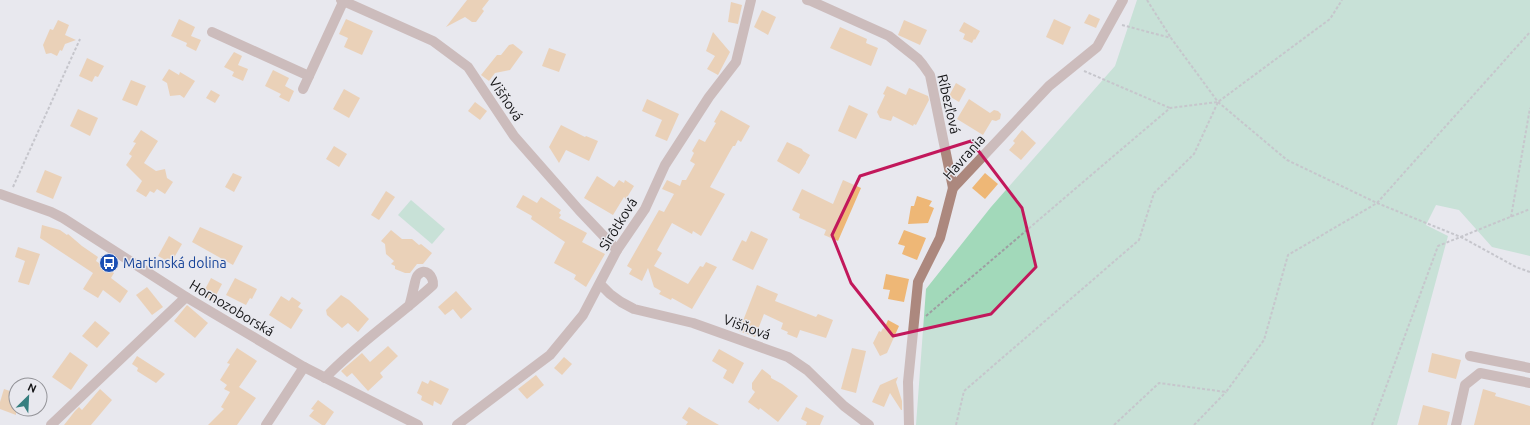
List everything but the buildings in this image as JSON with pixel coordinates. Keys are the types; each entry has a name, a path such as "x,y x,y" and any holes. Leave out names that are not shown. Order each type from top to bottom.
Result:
{"street":[{"name":"Višňová","path":"303,89 343,0 433,42 468,67 514,136 578,210 617,250"},
{"name":"Sirôtková","path":"457,425 550,355 583,315 617,250 645,209 665,165 709,97 736,62 752,0"},
{"name":"Ríbezľová","path":"807,0 889,36 918,59 923,65 930,75 953,188"},
{"name":"Havrania","path":"909,425 908,382 918,282 940,238 953,188 1049,86 1097,47 1123,0"},
{"path":"212,32 309,76"},
{"name":"Hornozoborská","path":"4,195 51,212 63,218 186,297 304,367 418,425"},
{"name":"Višňová","path":"600,284 610,294 634,309 692,323 788,357 807,370 844,406 869,425"},
{"path":"52,425 186,297"},
{"path":"324,378 336,366 409,306"},
{"path":"1470,356 1530,368"},
{"path":"1516,380 1519,366"},
{"path":"266,425 304,367"},
{"path":"1456,425 1466,385 1480,373 1530,383"}],"path":[{"path":"1147,0 1171,38 1218,102 1287,160 1377,203 1460,237 1516,267 1530,272"},
{"path":"956,425 964,391 1139,240 1154,193 1194,154 1218,102 1330,19 1342,0"},
{"path":"1112,22 1171,38"},
{"path":"1194,425 1226,392 1264,340 1288,255 1377,203 1530,32"},
{"path":"4,195 80,39"},
{"path":"1073,66 1170,108 1218,102"},
{"path":"913,327 1170,108"},
{"path":"1511,217 1530,108"},
{"path":"1372,425 1438,246 1530,209"},
{"path":"1114,425 1159,383 1226,392"}],"highlighted area":[{"path":"971,141 1022,208 1036,267 991,314 893,336 851,283 832,235 860,176"}],"green space":[{"path":"1137,0 1530,0 1530,256 1492,247 1459,210 1436,205 1426,225 1448,236 1397,425 916,425 926,289 991,207 1115,66"},
{"path":"411,200 445,229 432,244 398,215"}],"place":[{"name":"Martinská dolina","path":"109,263"}]}
